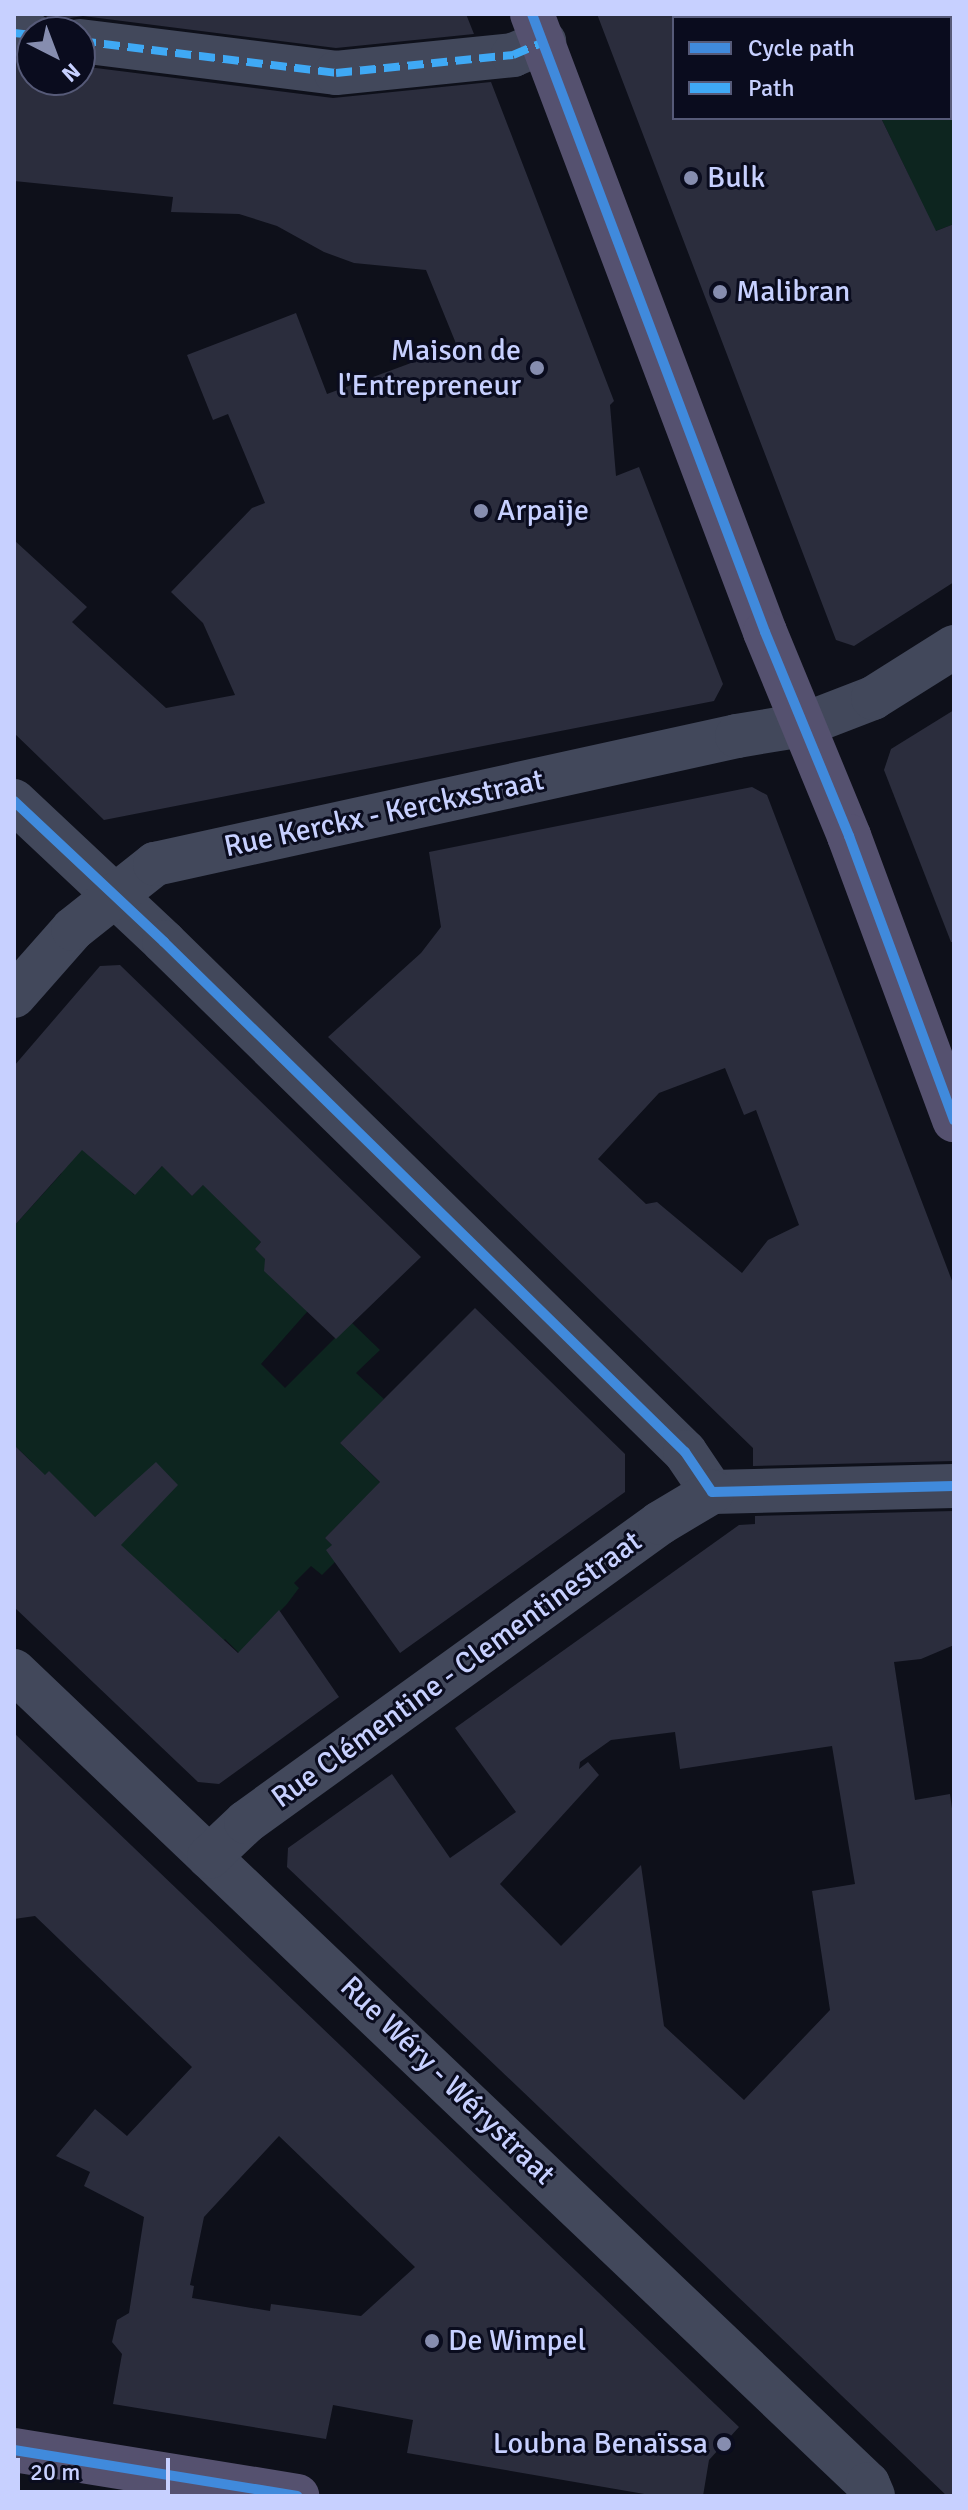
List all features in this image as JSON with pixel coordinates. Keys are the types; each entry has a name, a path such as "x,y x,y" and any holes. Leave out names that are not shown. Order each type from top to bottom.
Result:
{"main road":[{"path":"538,28 803,725 849,836 954,1120"},
{"path":"14,2450 297,2496"}],"street":[{"path":"96,43 336,73 513,55 538,28"},
{"name":"Rue Kerckx - Kerckxstraat","path":"14,996 73,929 155,864 737,736 803,725 873,698 954,647"},
{"path":"14,801 674,1441 712,1492 954,1486"},
{"name":"Rue Clémentine - Clementinestraat","path":"209,1857 246,1822 660,1523 712,1492"},
{"name":"Rue Wéry - Wérystraat","path":"14,1671 868,2484 873,2496"}],"green space":[{"path":"954,70 954,224 842,267 911,180 882,120 952,120"},
{"path":"70,1128 134,1195 174,1154 177,1181 192,1196 221,1167 234,1215 261,1242 255,1249 314,1304 261,1364 285,1388 351,1322 380,1350 356,1373 384,1399 340,1443 401,1503 345,1518 325,1538 342,1555 322,1575 311,1566 294,1583 299,1588 287,1604 239,1653 225,1639 210,1654 119,1546 101,1512 95,1517 79,1502 39,1482 32,1462 14,1445 14,1226 61,1174"}],"building":[{"path":"466,14 474,34 336,48 96,16 46,16"},
{"path":"597,14 674,14 672,120 882,120 936,231 954,224 954,582 854,646 836,640"},
{"path":"14,58 16,96 96,96 96,68 333,98 491,82 614,401 610,405 616,476 639,467 723,684 714,701 104,820 14,733 14,540 87,607 72,622 166,708 235,695 203,623 171,592 252,508 265,503 228,414 213,420 187,355 296,313 327,394 457,346 426,270 354,263 324,252 277,226 239,214 171,212 173,197 14,181"},
{"path":"954,710 954,942 951,942 884,770 891,749"},
{"path":"752,787 767,795 954,1286 954,1461 753,1466 753,1448 328,1037 421,953 441,927 429,852","holes":["725,1068 744,1115 756,1110 799,1225 768,1240 742,1273 657,1202 646,1204 598,1159 659,1093"]},
{"path":"120,965 421,1257 336,1339 264,1271 265,1259 255,1249 261,1242 203,1185 192,1196 162,1166 135,1195 82,1150 14,1226 14,1066 100,966"},
{"path":"475,1308 625,1454 625,1492 400,1653 326,1550 332,1545 325,1538 380,1482 340,1443"},
{"path":"14,1445 45,1475 49,1471 95,1517 156,1462 178,1485 121,1545 238,1653 279,1610 339,1697 219,1784 198,1782 14,1607"},
{"path":"954,1511 954,1645 921,1659 894,1662 915,1800 950,1794 954,1823 954,2496 947,2496 287,1867 288,1848 392,1774 450,1858 516,1812 455,1728 739,1525 755,1524 755,1516","holes":["675,1732 680,1769 832,1746 855,1884 812,1891 830,2010 744,2100 664,2026 641,1865 561,1946 500,1884 599,1775 588,1762 579,1769 580,1762 611,1740"]},
{"path":"14,1733 739,2427 709,2460 703,2496 656,2496 407,2453 413,2420 333,2405 326,2439 113,2404 122,2354 112,2342 117,2320 129,2313 144,2217 84,2186 90,2172 56,2156 95,2109 127,2136 192,2067 35,1916 14,1919","holes":["279,2136 415,2267 361,2316 271,2304 270,2311 192,2298 194,2286 190,2285 204,2217"]}],"marked path":[{"path":"96,43 336,73 513,55 544,42"}],"cycle path":[{"path":"532,14 765,632 849,836 954,1120"},
{"path":"14,801 164,942 685,1452 712,1492 954,1486"},
{"path":"14,2450 297,2496"}],"place":[{"name":"Bulk","path":"691,178"},
{"name":"Malibran","path":"720,292"},
{"name":"Maison de l'Entrepreneur","path":"537,368"},
{"name":"Arpaije","path":"481,511"},
{"name":"De Wimpel","path":"432,2341"},
{"name":"Loubna Benaïssa","path":"724,2444"}]}
